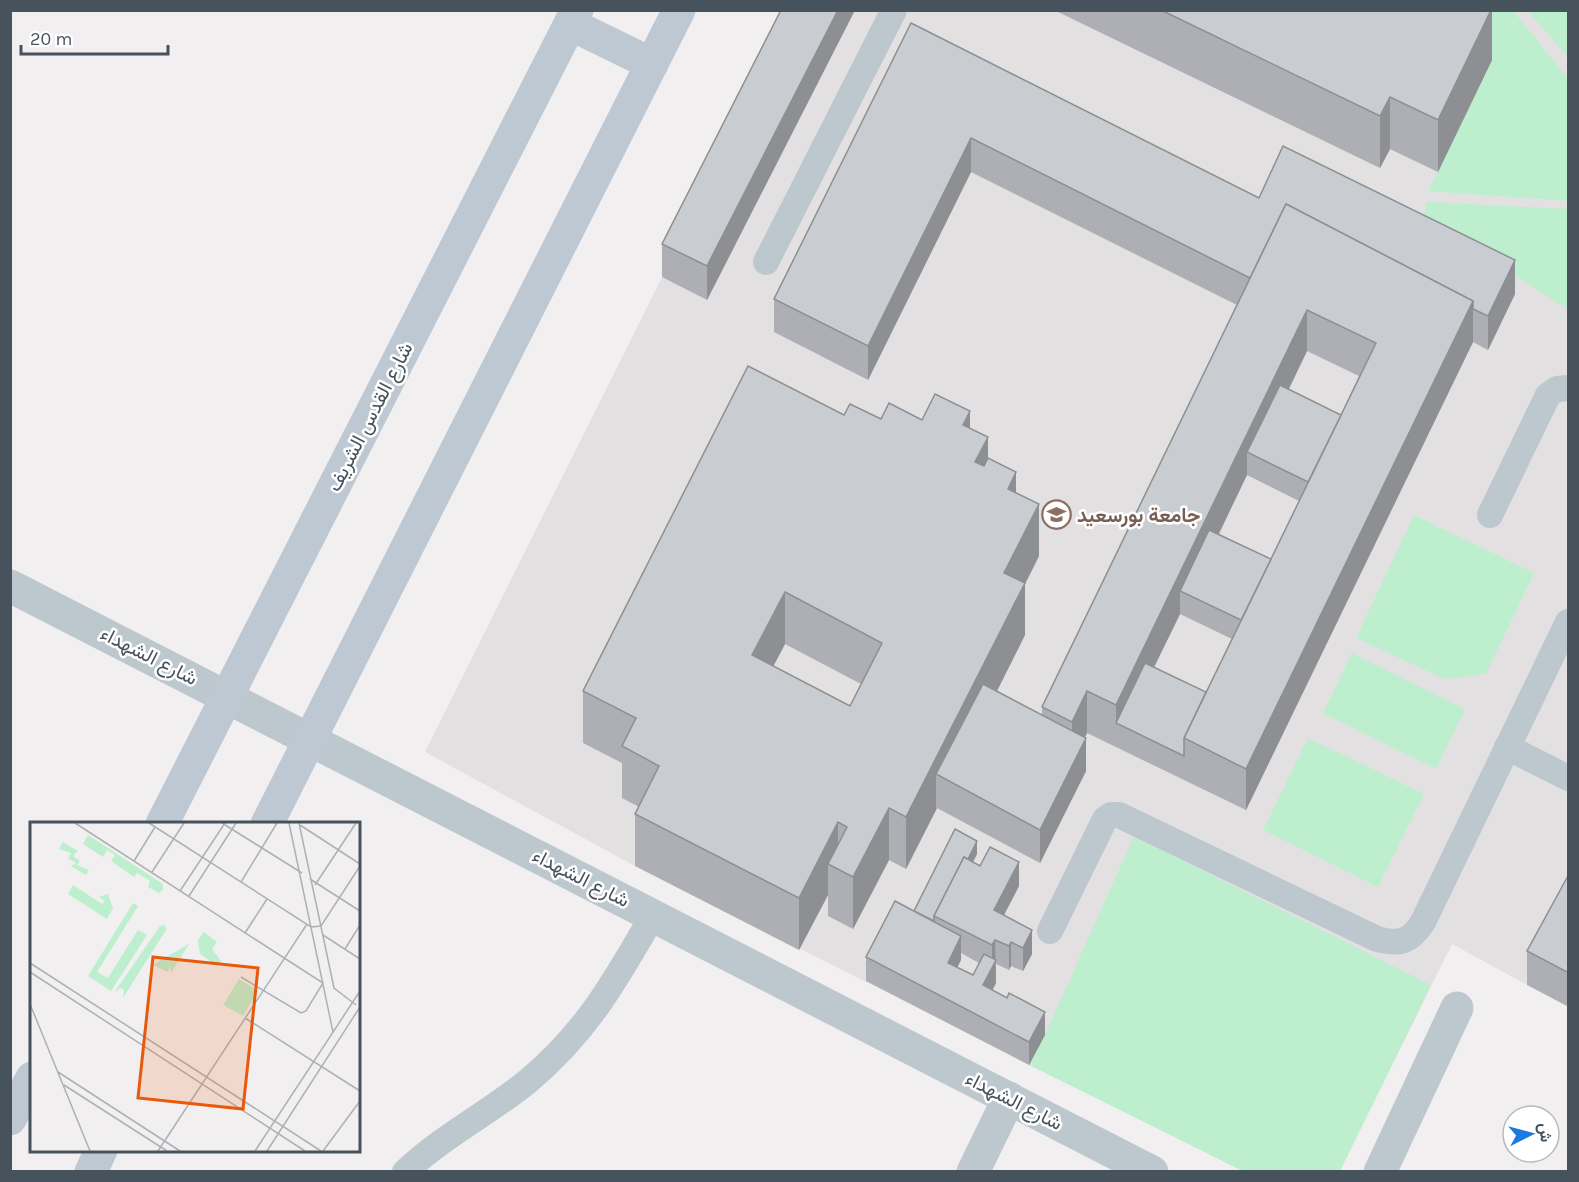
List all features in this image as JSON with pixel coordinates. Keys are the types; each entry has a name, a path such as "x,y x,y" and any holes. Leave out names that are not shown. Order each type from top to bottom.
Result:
{"main road":[{"path":"268,822 679,10"},
{"path":"573,17 652,64"},
{"name":"شارع القدس الشريف","path":"163,822 573,17"},
{"path":"10,1119 30,1082"},
{"path":"90,1172 100,1152"}],"street":[{"name":"شارع الشهداء","path":"10,586 1152,1172"},
{"path":"1380,1172 1457,1008"},
{"path":"973,1172 1009,1098"}],"lane":[{"path":"766,262 894,10"},
{"path":"1490,515 1548,395 1557,389 1569,388"},
{"path":"1050,931 1105,819 1111,815 1119,815 1377,939 1391,943 1404,941 1415,934 1423,922 1569,622"},
{"path":"1507,747 1569,778"},
{"path":"405,1172 433,1147 525,1083 557,1055 585,1025 609,991 653,915"}],"shaded area":[{"name":"جامعة بورسعيد","path":"798,11 1568,11 1568,1007 1452,944 1340,1171 1243,1171 635,866 425,752 662,277"}],"green space":[{"path":"1484,11 1513,11 1568,78 1568,201 1428,191 1492,60"},
{"path":"1528,11 1568,13 1568,57"},
{"path":"1426,202 1568,209 1568,309 1424,218"},
{"path":"1414,515 1534,573 1486,674 1445,679 1356,638"},
{"path":"1352,653 1465,709 1436,769 1323,713"},
{"path":"1308,738 1424,794 1378,887 1263,830"},
{"path":"1134,836 1431,985 1340,1171 1243,1171 1029,1065 1045,1035"}],"building":[{"path":"781,10 838,10 707,266 662,244"},
{"path":"1161,10 1491,10 1438,120 1390,97 1380,116"},
{"path":"911,23 1259,198 1283,146 1515,260 1488,316 1473,309 1473,301 1286,204 1250,278 971,138 868,346 774,299"},
{"path":"1286,204 1473,301 1246,769 1184,738 1376,343 1307,310 1116,705 1087,691 1072,722 1042,707"},
{"path":"748,366 844,415 850,404 881,419 889,403 922,420 935,394 970,411 963,425 988,437 975,462 984,466 988,458 1016,472 1008,489 1039,504 1004,573 1025,583 906,817 889,808 853,877 828,864 847,827 838,822 799,898 635,814 659,766 622,746 636,718 583,691","holes":["785,592 882,643 850,706 752,655"]},
{"path":"1280,385 1341,415 1308,482 1247,452"},
{"path":"1209,530 1271,559 1241,620 1180,591"},
{"path":"1145,663 1206,692 1184,738 1184,756 1116,723"},
{"path":"983,684 1086,738 1040,830 936,774"},
{"path":"955,829 977,841 968,859 964,857 934,916 934,921 914,911"},
{"path":"990,847 1019,862 994,910 1032,930 1023,948 1011,942 1009,946 995,940 992,945 934,916 964,857 980,866"},
{"path":"1569,874 1569,973 1527,951"},
{"path":"895,901 961,936 948,963 973,975 984,954 996,960 983,985 1007,998 1009,993 1045,1012 1029,1042 866,957"}],"place":[{"name":"جامعة بورسعيد","path":"1056,515"}]}
